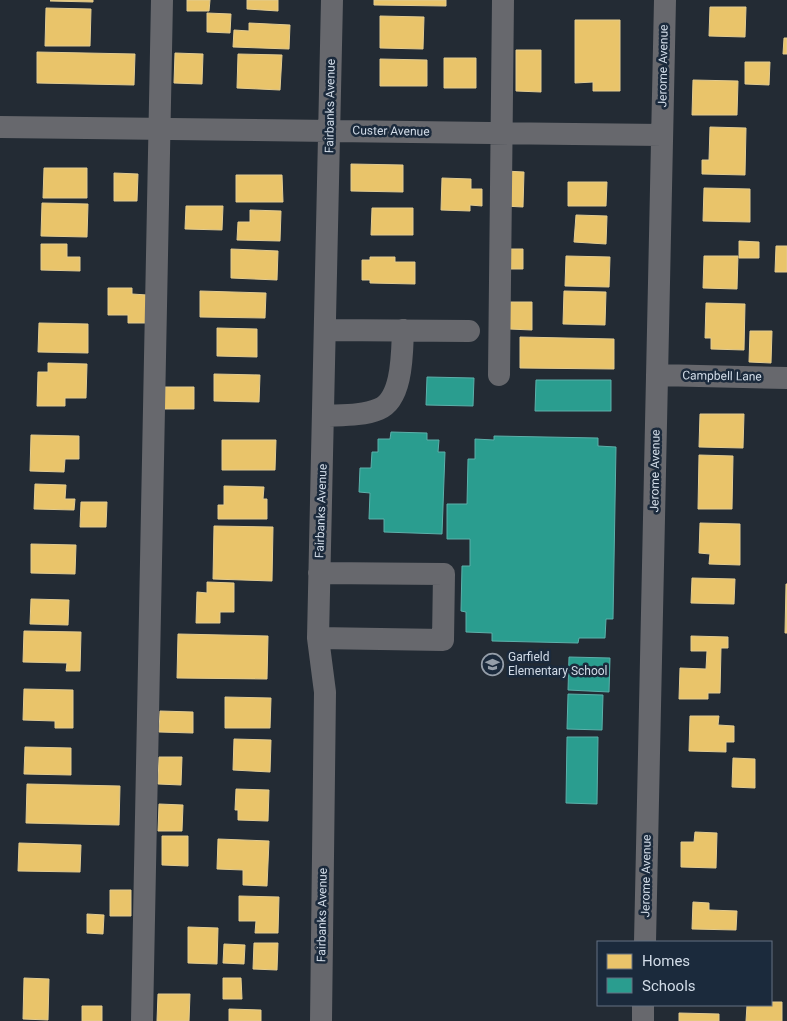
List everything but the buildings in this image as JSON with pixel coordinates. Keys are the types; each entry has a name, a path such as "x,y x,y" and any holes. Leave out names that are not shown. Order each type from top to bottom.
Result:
{"street":[{"path":"142,1021 162,0"},
{"name":"Fairbanks Avenue","path":"321,1021 325,692 318,638 332,0"},
{"path":"499,375 503,0"},
{"name":"Jerome Avenue","path":"644,941 665,0"},
{"name":"Custer Avenue","path":"0,127 662,135"},
{"path":"326,330 469,331"},
{"path":"324,416 366,412 380,408 387,403 399,376 403,330"},
{"name":"Campbell Lane","path":"657,375 787,378"},
{"path":"318,638 443,640 444,574 319,573"},
{"path":"643,1006 643,1021"}],"place":[{"name":"Garfield Elementary School","path":"492,664"}]}
